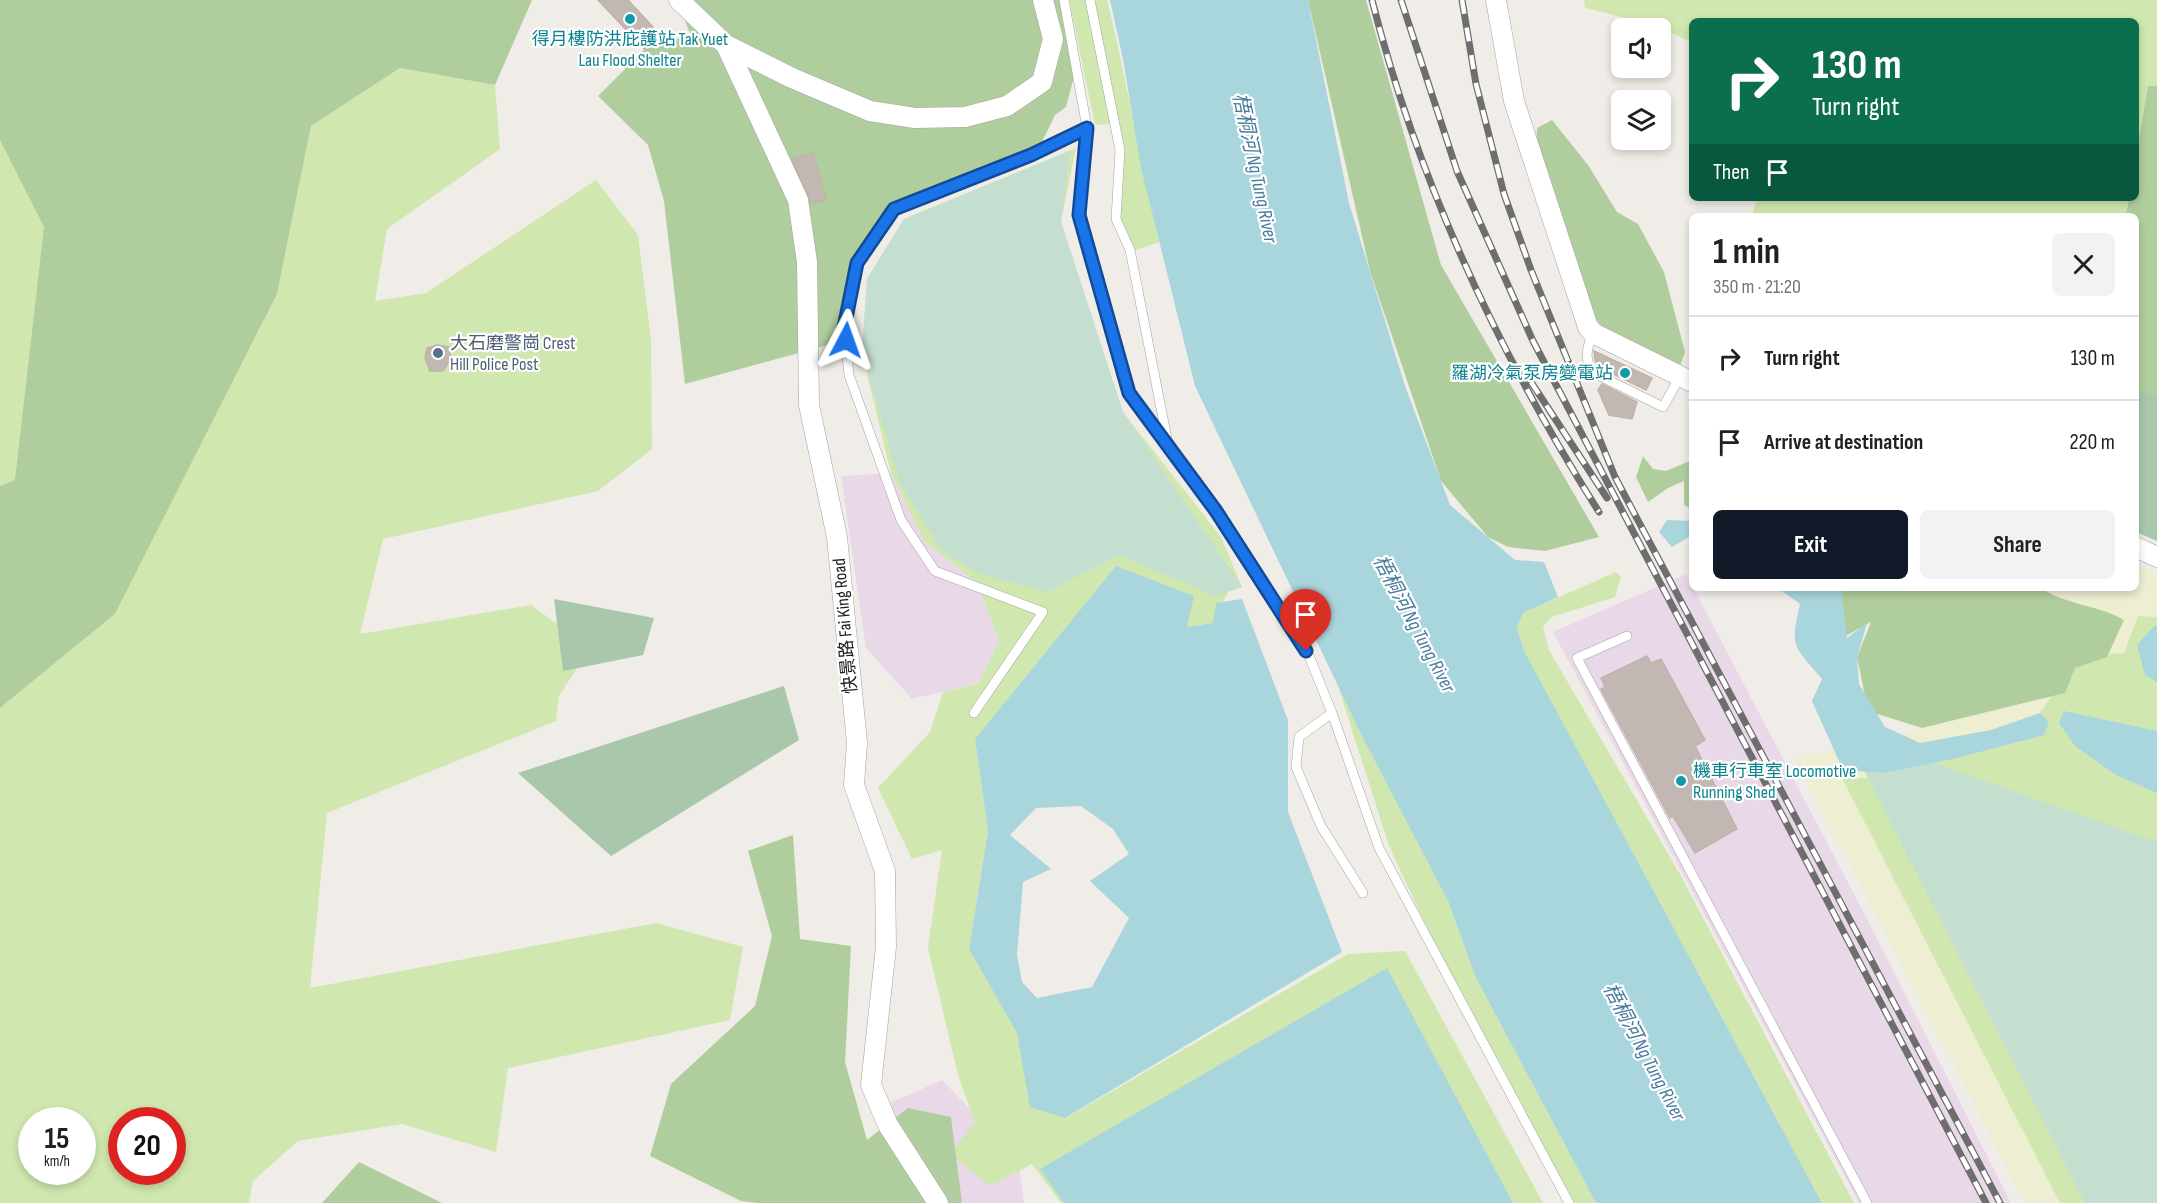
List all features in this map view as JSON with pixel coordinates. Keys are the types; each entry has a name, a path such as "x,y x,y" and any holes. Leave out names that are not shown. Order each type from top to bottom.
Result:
{"street":[{"path":"679,0 726,45 792,78 870,111 915,118 965,117 1007,106 1042,82 1053,39 1043,0"},
{"path":"1496,0 1514,100 1588,327 1593,333 1686,380"},
{"name":"快景路 Fai King Road","path":"726,45 798,200 807,262 809,405 837,537 856,743 854,785 885,871 886,947 871,1084 888,1125 938,1203"},
{"path":"2139,548 2157,557"}],"lane":[{"path":"1064,0 1087,128 1079,215 1129,393 1216,511 1306,651 1332,712 1379,848 1569,1203"},
{"path":"1090,0 1120,150 1116,219 1130,250 1168,446"},
{"path":"974,713 1043,612 935,571 901,520 849,375 844,328 846,317 857,263 894,209 1031,155 1087,128"},
{"path":"1593,333 1586,350 1587,357 1592,369 1600,376 1663,407 1686,380"},
{"path":"1627,636 1577,658 1867,1203"},
{"path":"1332,712 1299,736 1296,766 1321,826 1363,892"}],"shaded area":[{"path":"891,473 924,541 977,583 999,642 979,683 912,699 866,648 841,476"},
{"path":"1686,574 1689,580 1689,591 1695,591 1864,913 2011,1203 1859,1203 1553,632"},
{"path":"942,1080 1018,1159 1024,1203 924,1203 872,1111"}],"green space":[{"path":"0,0 532,0 495,85 400,68 311,126 277,294 115,614 0,708 0,486 15,480 44,227 0,140"},
{"path":"677,0 1061,0 1076,69 1066,107 1055,115 1037,152 890,215 855,273 846,340 685,384 664,201 648,145 598,96 649,45 691,36"},
{"path":"1069,0 1090,0 1115,124 1095,125"},
{"path":"1091,0 1107,0 1159,242 1133,251 1116,219 1123,143"},
{"path":"1308,0 1366,0 1441,265 1599,537 1545,551 1508,547 1488,537 1441,481 1370,271"},
{"path":"1584,0 2157,0 2157,94 2139,164 2139,18 1689,18 1689,42 1671,33 1671,18 1626,18 1585,8"},
{"path":"400,68 495,85 500,149 387,229 375,301 426,293 596,180 638,235 651,339 652,449 598,491 383,539 360,634 531,605 590,648 559,696 556,721 327,813 310,988 656,923 743,947 730,1020 508,1068 496,1152 402,1124 298,1141 253,1181 249,1203 0,1203 0,708 115,614 277,294 311,126"},
{"path":"2148,86 2157,86 2157,533 2139,525 2139,213 2126,213 2128,201 2139,201 2139,140"},
{"path":"1552,120 1588,165 1617,212 1638,224 1664,272 1685,352 1680,366 1604,330 1595,318 1536,173 1537,128"},
{"path":"0,138 63,225 29,476 0,486"},
{"path":"1076,148 1061,222 1123,412 1221,537 1242,587 1228,592 1213,623 1187,627 975,739 988,831 969,949 1066,1118 1348,954 1405,951 1543,1203 1061,1203 1032,1164 990,1186 950,1154 975,1122 958,1075 928,948 942,850 912,859 878,788 930,732 943,692 979,683 999,641 977,583 924,541 891,473 862,354 867,279 904,219"},
{"path":"1070,151 1061,222 1123,412 1242,587 1215,596 1119,555 1047,592 977,573 942,551 900,483 862,353 867,279 904,219"},
{"path":"1756,201 2130,201 2128,213 1753,213"},
{"path":"2139,390 2157,397 2157,541 2139,533"},
{"path":"1643,456 1653,469 1666,471 1689,461 1689,508 1684,505 1684,481 1668,488 1648,502 1636,477"},
{"path":"2139,565 2157,574 2157,1203 2025,1203 1795,759 2050,697 2035,591 2139,591"},
{"path":"1616,572 1621,577 1615,597 1552,617 1543,627 1549,650 1681,876 1854,1203 1822,1203 1525,654 1517,628 1523,613"},
{"path":"1837,591 2046,591 2124,620 2107,657 2075,668 2065,693 1922,728 1868,711 1857,657 1871,622 1842,638"},
{"path":"2027,598 2090,655 2124,653 2138,616 2157,617 2157,1203 2060,1203 1842,778 1868,778 2020,742 2051,697"},
{"path":"554,599 654,618 643,655 563,671"},
{"path":"784,686 799,740 611,856 518,773"},
{"path":"1338,686 1448,901 1476,978 1596,1203 1567,1203 1454,986 1389,846"},
{"path":"1844,731 2157,842 2157,1203 2085,1203"},
{"path":"793,835 800,939 851,946 845,1062 867,1140 908,1108 951,1117 962,1203 757,1203 741,1201 650,1156 671,1084 755,1006 772,936 748,851"},
{"path":"359,1162 442,1203 322,1203"}],"water":[{"name":"梧桐河 Ng Tung River","path":"1110,0 1308,0 1349,203 1405,386 1450,505 1515,560 1544,562 1558,597 1523,613 1517,628 1524,651 1822,1203 1596,1203 1476,978 1448,901 1361,734 1195,386 1141,168 1123,59"},
{"path":"1667,520 1689,521 1689,537 1672,547 1659,532"},
{"path":"1116,566 1194,596 1187,627 1213,623 1216,603 1242,599 1288,720 1288,812 1342,952 1065,1118 1030,1107 1017,1033 969,949 988,831 975,739","holes":["1081,806 1113,829 1129,854 1090,881 1129,918 1092,987 1037,998 1022,982 1017,955 1023,882 1051,869 1010,835 1036,808"]},
{"path":"1782,591 1841,591 1847,638 1867,623 1857,657 1859,684 1885,727 1920,743 1991,730 2040,713 2049,722 2044,735 1957,758 1884,773 1843,770 1812,701 1822,679 1796,645 1795,630 1800,604"},
{"path":"2154,626 2157,626 2157,682 2145,675 2137,645"},
{"path":"2064,711 2157,731 2157,793 2116,775 2075,746 2059,723"},
{"path":"1387,968 1513,1203 1064,1203 1040,1169"}],"building":[{"name":"得月樓防洪庇護站 Tak Yuet Lau Flood Shelter","path":"598,0 628,0 663,38 646,51"},
{"path":"813,153 826,200 811,204 792,159"},
{"name":"大石磨警崗 Crest Hill Police Post","path":"437,345 449,347 451,359 443,371 430,371 425,358 427,348"},
{"name":"羅湖冷氣泵房變電站","path":"1594,351 1652,378 1646,390 1599,367"},
{"path":"1602,384 1637,402 1632,419 1609,415 1598,390"},
{"name":"機車行車室 Locomotive Running Shed","path":"1647,656 1651,663 1661,659 1705,740 1695,746 1737,829 1695,853 1673,816 1670,818 1601,689 1605,687 1601,678"}],"railway":[{"path":"1372,0 1413,135 1465,265 1528,391 1599,512"},
{"path":"1401,0 1457,171 1533,341 1986,1203"},
{"path":"1462,0 1476,84 1504,194 1531,270 1615,477 2000,1203"},
{"path":"1531,382 1607,498"}],"place":[{"name":"得月樓防洪庇護站 Tak Yuet Lau Flood Shelter","path":"630,19"},
{"name":"大石磨警崗 Crest Hill Police Post","path":"438,353"},
{"name":"羅湖冷氣泵房變電站","path":"1625,373"},
{"name":"機車行車室 Locomotive Running Shed","path":"1681,781"}],"route":[{"path":"846,340 844,328 857,263 894,209 1031,155 1087,128 1079,215 1129,393 1216,511 1306,651"}]}
